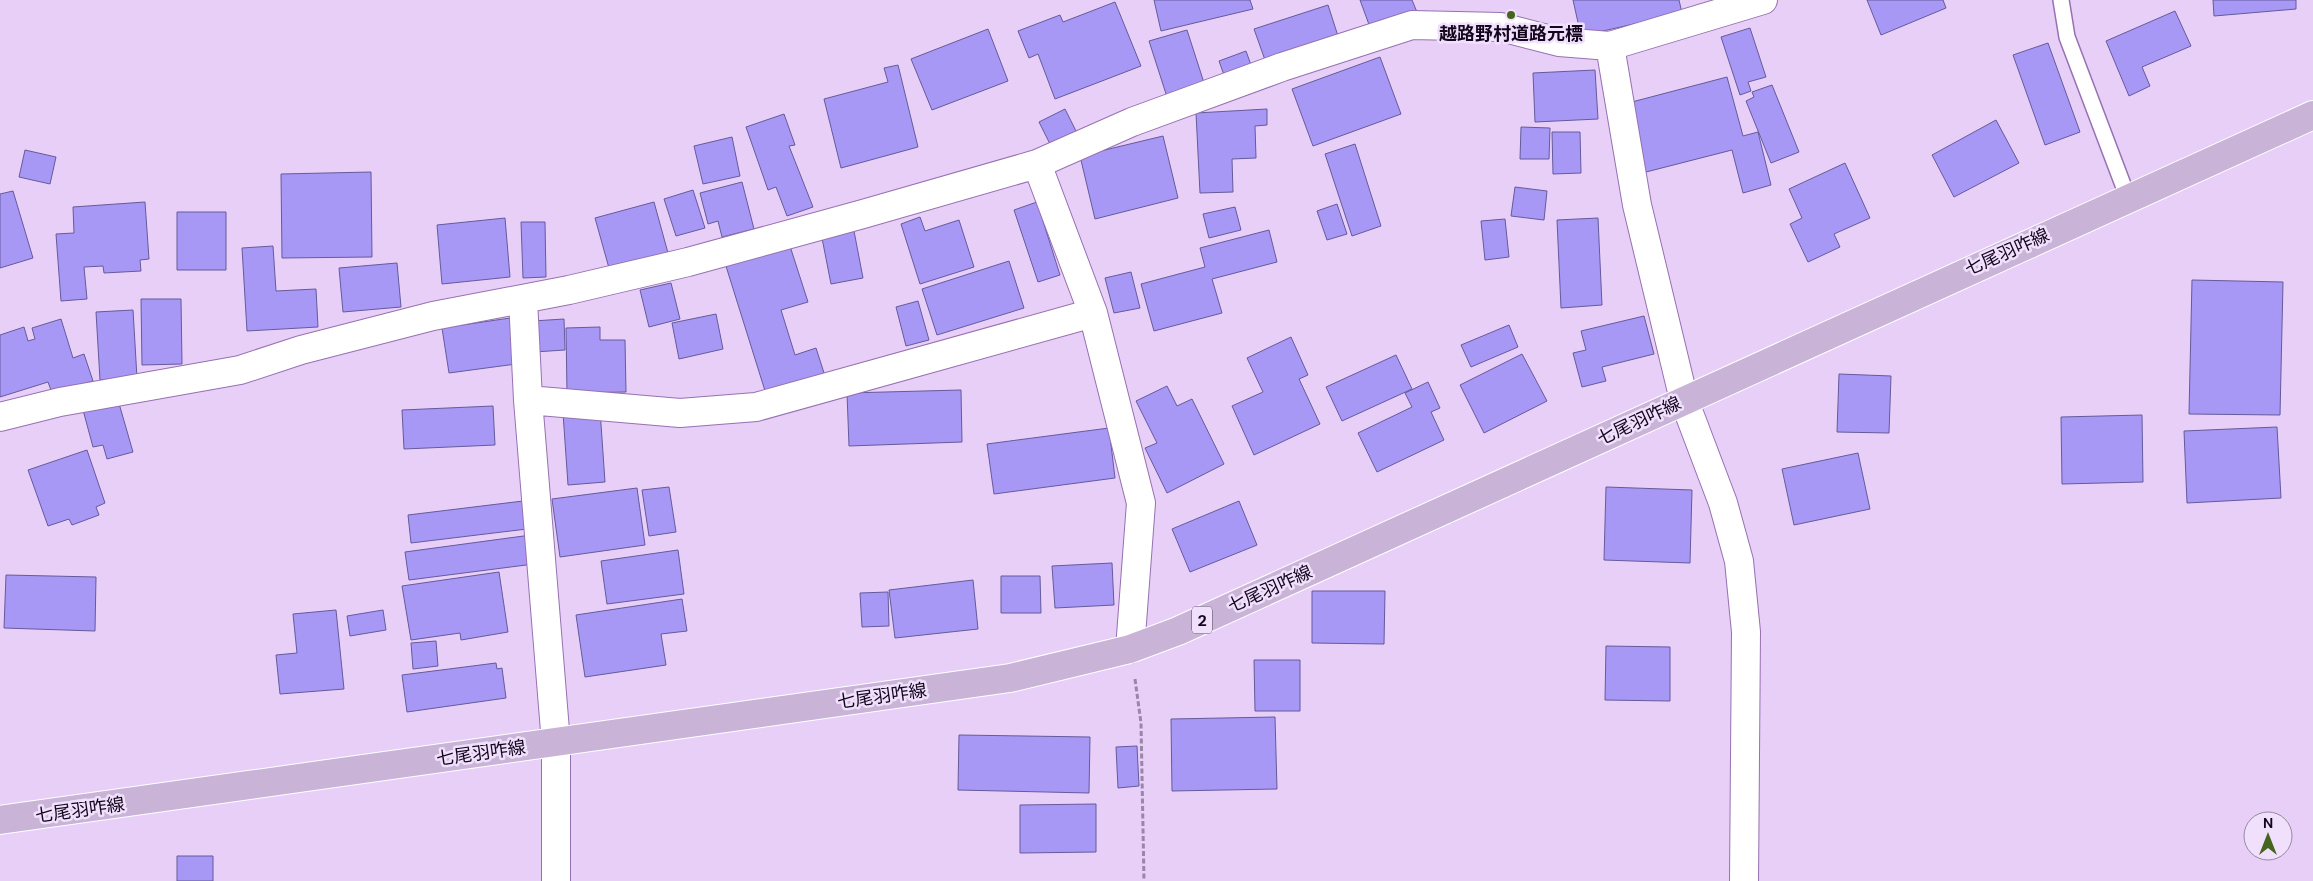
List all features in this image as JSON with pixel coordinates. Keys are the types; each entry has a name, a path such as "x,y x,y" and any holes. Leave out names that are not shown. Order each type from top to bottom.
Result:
{"main road":[{"name":"七尾羽咋線","path":"0,820 1010,678 1130,648 1178,631 2313,115"}],"street":[{"path":"0,417 70,400 240,370 301,350 433,316 523,299 688,262 1037,164 1132,122 1282,67 1412,25 1501,27 1559,42 1610,46 1763,0"},
{"path":"1610,46 1637,204 1684,400 1723,503 1739,560 1746,632 1744,881"},
{"path":"1037,164 1093,313 1141,503 1130,648"},
{"path":"523,299 528,400 556,743 556,881"},
{"path":"528,400 680,412 756,408 1093,313"}],"lane":[{"path":"2061,0 2070,46 2128,198"}],"path":[{"path":"1130,648 1142,723 1144,881"}],"building":[{"path":"1154,0 1250,0 1253,9 1161,31"},
{"path":"1360,0 1412,0 1417,12 1371,30"},
{"path":"1573,0 1679,0 1682,13 1581,36"},
{"path":"1867,0 1943,0 1946,8 1881,35"},
{"path":"2213,0 2296,0 2296,9 2214,16"},
{"path":"1115,2 1141,66 1055,99 1038,54 1029,58 1018,31 1060,15 1063,22"},
{"path":"1328,5 1338,36 1265,60 1254,29"},
{"path":"2175,11 2191,46 2142,67 2150,86 2129,96 2106,41"},
{"path":"1750,28 1766,77 1748,82 1751,91 1740,95 1721,37"},
{"path":"988,29 1008,81 932,110 911,59"},
{"path":"1187,30 1206,89 1168,100 1149,41"},
{"path":"2048,43 2080,132 2045,145 2013,55"},
{"path":"1246,51 1251,65 1224,75 1219,61"},
{"path":"1380,57 1401,114 1313,146 1292,89"},
{"path":"898,65 918,147 841,168 824,99 888,82 884,68"},
{"path":"1595,70 1598,119 1535,122 1533,73"},
{"path":"1727,77 1743,136 1758,132 1771,185 1743,193 1732,150 1646,172 1628,103"},
{"path":"1772,85 1799,152 1771,163 1746,101 1754,97 1752,92"},
{"path":"1065,109 1077,133 1051,146 1039,122"},
{"path":"1267,109 1267,125 1255,126 1256,158 1232,159 1233,192 1200,193 1196,113"},
{"path":"784,114 795,145 789,146 813,207 787,216 776,187 768,190 746,127"},
{"path":"1996,120 2019,163 1954,197 1932,155"},
{"path":"1521,127 1550,128 1549,159 1520,159"},
{"path":"1552,132 1580,132 1581,173 1553,174"},
{"path":"1163,136 1178,198 1095,219 1080,156"},
{"path":"732,137 740,176 703,184 694,146"},
{"path":"1355,144 1381,226 1352,236 1325,154"},
{"path":"25,150 56,157 50,184 19,177"},
{"path":"1845,163 1870,218 1834,234 1840,247 1808,262 1790,224 1802,218 1789,189"},
{"path":"371,172 372,257 282,258 281,174"},
{"path":"742,182 754,229 722,237 718,221 708,224 700,193"},
{"path":"1515,187 1547,191 1544,220 1511,216"},
{"path":"693,190 705,228 676,236 664,199"},
{"path":"13,191 33,258 0,268 0,194"},
{"path":"145,202 149,259 140,260 141,271 104,273 103,266 84,267 87,299 61,301 56,234 74,233 73,207"},
{"path":"654,202 668,253 609,268 595,218"},
{"path":"1037,202 1060,275 1038,282 1014,210"},
{"path":"1337,204 1347,234 1327,240 1317,211"},
{"path":"1235,207 1241,230 1209,238 1203,214"},
{"path":"177,212 226,212 226,270 177,270"},
{"path":"920,217 925,231 959,220 974,267 920,284 901,224"},
{"path":"505,218 510,277 442,284 437,225"},
{"path":"1598,218 1602,305 1561,308 1557,220"},
{"path":"1505,219 1509,257 1485,260 1481,221"},
{"path":"521,222 545,222 546,277 523,278"},
{"path":"1269,230 1277,262 1212,279 1222,313 1154,331 1141,284 1205,267 1200,248"},
{"path":"854,231 863,278 831,284 822,238"},
{"path":"789,243 808,302 781,310 795,355 816,348 825,376 766,394 725,263"},
{"path":"273,246 276,291 316,289 318,327 247,331 242,248"},
{"path":"1009,261 1024,308 937,335 922,289"},
{"path":"397,263 401,307 343,312 339,268"},
{"path":"1131,272 1140,308 1114,313 1105,278"},
{"path":"2192,280 2283,282 2280,415 2189,414"},
{"path":"671,283 680,319 649,327 640,290"},
{"path":"141,299 181,299 182,364 142,365"},
{"path":"918,301 929,340 906,346 896,307"},
{"path":"133,310 137,378 100,380 96,312"},
{"path":"716,314 723,349 679,359 672,323"},
{"path":"1644,316 1654,354 1602,367 1606,381 1582,387 1573,353 1586,350 1581,331"},
{"path":"510,318 516,364 449,373 442,328"},
{"path":"61,319 73,358 84,354 93,381 52,393 48,382 0,397 0,335 24,327 28,341 35,339 32,328"},
{"path":"564,319 565,350 534,352 533,321"},
{"path":"1509,325 1518,347 1471,367 1461,345"},
{"path":"600,327 600,340 625,340 626,392 567,393 566,328"},
{"path":"1291,337 1308,375 1299,379 1320,424 1254,455 1232,406 1263,392 1247,358"},
{"path":"1522,354 1547,401 1484,433 1460,385"},
{"path":"1396,355 1412,389 1342,421 1326,387"},
{"path":"1839,374 1891,376 1889,433 1837,432"},
{"path":"1428,382 1440,408 1431,412 1444,440 1377,472 1358,433 1412,407 1405,393"},
{"path":"1167,386 1177,406 1192,399 1224,464 1167,493 1145,448 1157,443 1136,401"},
{"path":"961,390 962,442 849,446 847,393"},
{"path":"118,400 133,452 107,459 103,445 93,447 83,410"},
{"path":"493,406 495,445 404,449 402,410"},
{"path":"600,410 605,482 568,485 563,413"},
{"path":"2142,415 2143,482 2062,484 2061,417"},
{"path":"2277,427 2281,498 2187,503 2184,431"},
{"path":"1109,428 1115,478 994,494 987,444"},
{"path":"87,450 105,503 96,507 99,515 72,525 69,519 48,526 28,470"},
{"path":"1858,453 1870,509 1794,525 1782,469"},
{"path":"669,487 676,532 649,536 642,490"},
{"path":"1606,487 1692,490 1690,563 1604,560"},
{"path":"637,488 645,545 560,557 552,499"},
{"path":"523,501 527,529 411,543 408,515"},
{"path":"1239,501 1257,545 1190,572 1172,529"},
{"path":"531,535 534,564 409,580 405,552"},
{"path":"678,550 684,594 607,604 601,561"},
{"path":"1112,563 1114,605 1055,608 1052,566"},
{"path":"499,572 508,632 461,640 460,633 411,640 402,586"},
{"path":"6,575 96,577 95,631 4,628"},
{"path":"1001,576 1040,576 1041,613 1001,613"},
{"path":"973,580 978,629 895,638 889,590"},
{"path":"1312,591 1385,591 1384,644 1312,643"},
{"path":"888,592 889,626 862,627 860,593"},
{"path":"682,599 687,631 661,634 666,665 585,677 576,615"},
{"path":"336,610 344,689 280,694 276,655 297,653 293,614"},
{"path":"383,610 386,630 350,636 347,616"},
{"path":"436,641 438,666 413,669 411,643"},
{"path":"1606,646 1670,647 1670,701 1605,700"},
{"path":"1254,660 1300,660 1300,711 1255,711"},
{"path":"496,663 497,669 502,668 506,698 407,712 402,675"},
{"path":"1275,717 1277,789 1172,791 1171,719"},
{"path":"959,735 1090,737 1089,793 958,790"},
{"path":"1137,746 1139,786 1118,788 1116,747"},
{"path":"1096,804 1096,852 1020,853 1020,805"},
{"path":"177,856 213,856 213,881 177,881"}],"place":[{"name":"越路野村道路元標","path":"1511,15"}]}
